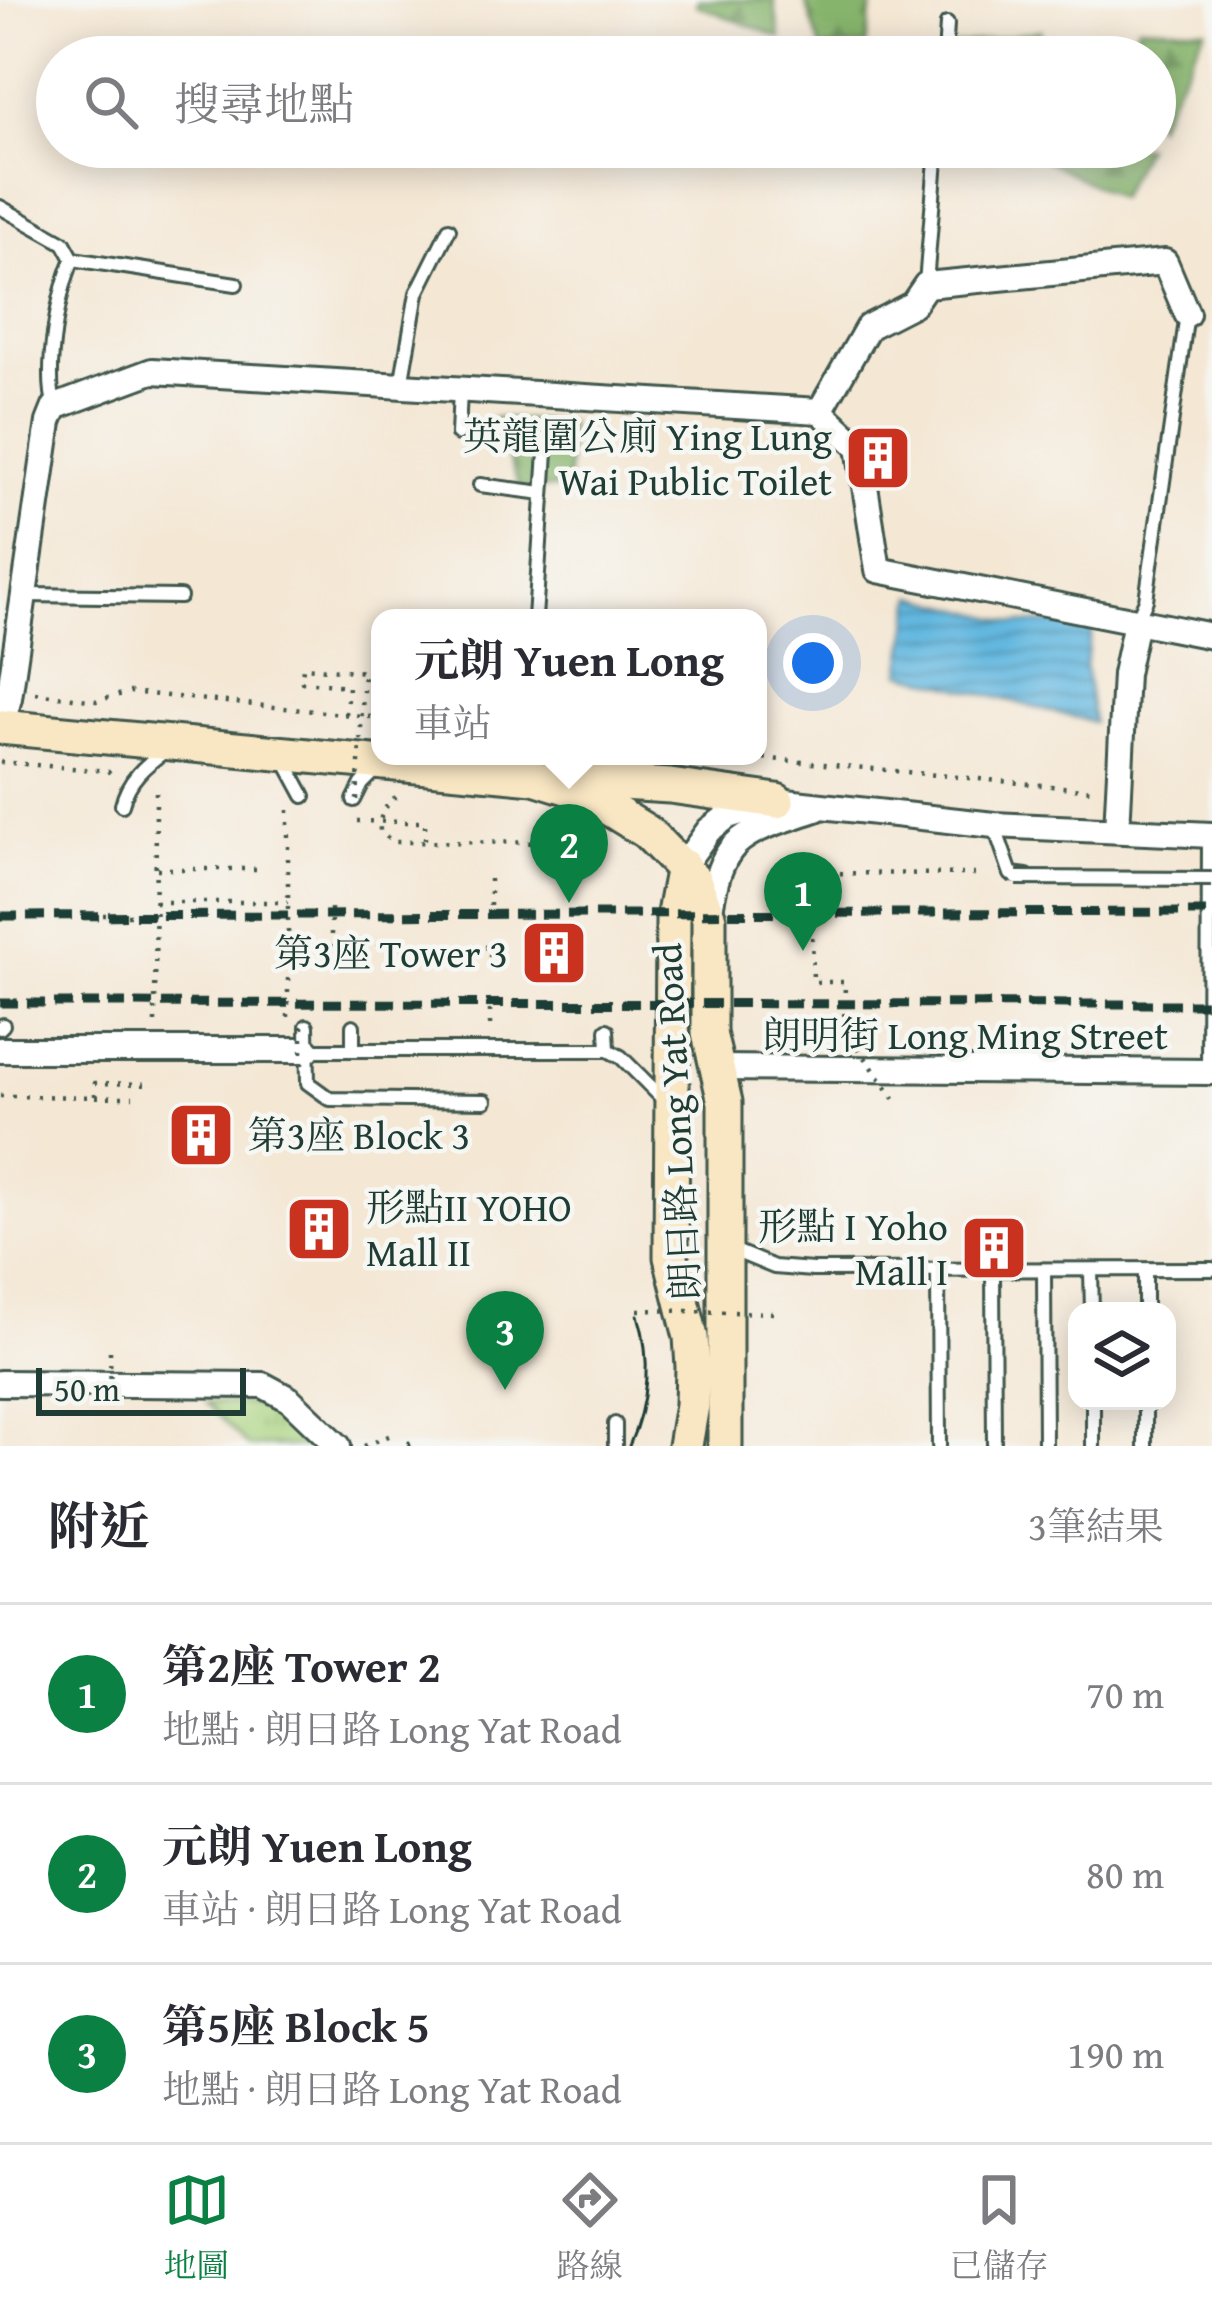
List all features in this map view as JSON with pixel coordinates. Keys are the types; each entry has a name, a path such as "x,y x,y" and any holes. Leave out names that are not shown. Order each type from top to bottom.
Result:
{"main road":[{"name":"朗日路 Long Yat Road","path":"1,727 274,753 392,786 534,777 582,792 616,810 683,866 709,918 709,1033 724,1102 725,1446"},
{"path":"534,777 670,786 777,800"},
{"name":"朗日路 Long Yat Road","path":"683,866 673,919 671,1257 691,1337 692,1405 685,1446"},
{"path":"674,1068 717,1068"},
{"path":"699,1446 726,1403"}],"street":[{"path":"820,411 868,327 913,304 926,286 1165,262 1187,314"},
{"path":"1,727 55,407 152,371 820,411 859,447 878,570 1212,636"},
{"path":"1117,830 1125,674 1136,622"},
{"path":"683,866 709,830 728,816 777,800 994,825 1210,835"},
{"path":"709,918 715,880 730,848 754,830 824,806"},
{"path":"1,1034 155,1050 301,1045"},
{"name":"朗明街 Long Ming Street","path":"717,1068 1210,1072"},
{"path":"0,1383 262,1385 289,1399 338,1446"}],"lane":[{"path":"946,36 947,24"},
{"path":"926,286 935,168"},
{"path":"0,207 64,243 73,259"},
{"path":"400,385 417,293 449,229"},
{"path":"73,259 236,284"},
{"path":"55,407 50,378 64,280 73,259"},
{"path":"1136,622 1146,600 1187,314"},
{"path":"458,434 460,388"},
{"path":"536,609 547,437"},
{"path":"480,485 543,493"},
{"path":"25,595 180,597"},
{"path":"122,805 131,783 148,763 176,744"},
{"path":"274,753 295,775 304,796"},
{"path":"356,800 369,776 392,786"},
{"path":"994,825 1011,874 1210,880"},
{"path":"1210,835 1210,1072"},
{"path":"1017,878 1210,880"},
{"path":"353,1026 353,1050"},
{"path":"607,1030 608,1050"},
{"path":"485,1101 330,1099 308,1084 301,1045 353,1050 608,1050 647,1080 674,1114"},
{"path":"727,1247 774,1267 813,1270 1212,1269"},
{"path":"938,1269 939,1446"},
{"path":"993,1269 994,1446"},
{"path":"1145,1270 1145,1302"},
{"path":"1043,1271 1045,1446"},
{"path":"1091,1271 1092,1302"},
{"path":"1093,1410 1093,1446"},
{"path":"1145,1410 1145,1446"},
{"path":"615,1424 615,1446"}],"path":[{"path":"346,714 348,686 302,682 303,668 371,672"},
{"path":"356,800 364,672"},
{"path":"10,690 96,701 130,692 371,717"},
{"path":"767,759 1118,792"},
{"path":"0,762 108,771 114,777"},
{"path":"392,786 380,821 384,838 392,842 611,843 594,831"},
{"path":"155,1050 156,791"},
{"path":"287,811 287,902 301,1045"},
{"path":"357,821 424,822 425,842"},
{"path":"155,869 265,869"},
{"path":"899,1105 844,1028 845,982 813,982 812,873 976,874"},
{"path":"490,879 490,913"},
{"path":"155,902 287,902"},
{"path":"331,947 332,902"},
{"path":"103,915 155,915"},
{"path":"377,947 490,947 490,974"},
{"path":"490,1010 490,1030"},
{"path":"95,1096 95,1084 154,1084"},
{"path":"0,1096 133,1097"},
{"path":"638,1310 776,1313"},
{"path":"110,1351 111,1406"},
{"path":"364,1446 396,1433"}],"green space":[{"path":"698,0 774,0 780,36 775,36 696,5"},
{"path":"805,0 873,0 867,36 817,36"},
{"path":"1138,26 1206,29 1176,87 1176,36 1135,36"},
{"path":"1041,30 1041,36 1008,36"},
{"path":"1060,168 1134,168 1118,198"},
{"path":"493,418 569,422 568,488 520,488"},
{"path":"206,1403 267,1408 316,1446 248,1446"}],"water":[{"path":"914,596 1014,623 1094,624 1085,664 1093,722 901,673"}],"tram line":[{"path":"629,1446 646,1381 638,1315"},
{"path":"409,1442 410,1446"}],"railway":[{"path":"0,916 1212,912"},
{"path":"0,1003 1212,1004"}],"place":[{"name":"英龍圍公廁 Ying Lung Wai Public Toilet","path":"878,458"},
{"name":"元朗 Yuen Long","path":"569,903"},
{"name":"第2座 Tower 2","path":"803,951"},
{"name":"第3座 Tower 3","path":"554,953"},
{"name":"第3座 Block 3","path":"201,1135"},
{"name":"形點II YOHO Mall II","path":"319,1229"},
{"name":"形點 I Yoho Mall I","path":"994,1248"},
{"name":"第5座 Block 5","path":"505,1390"}]}
